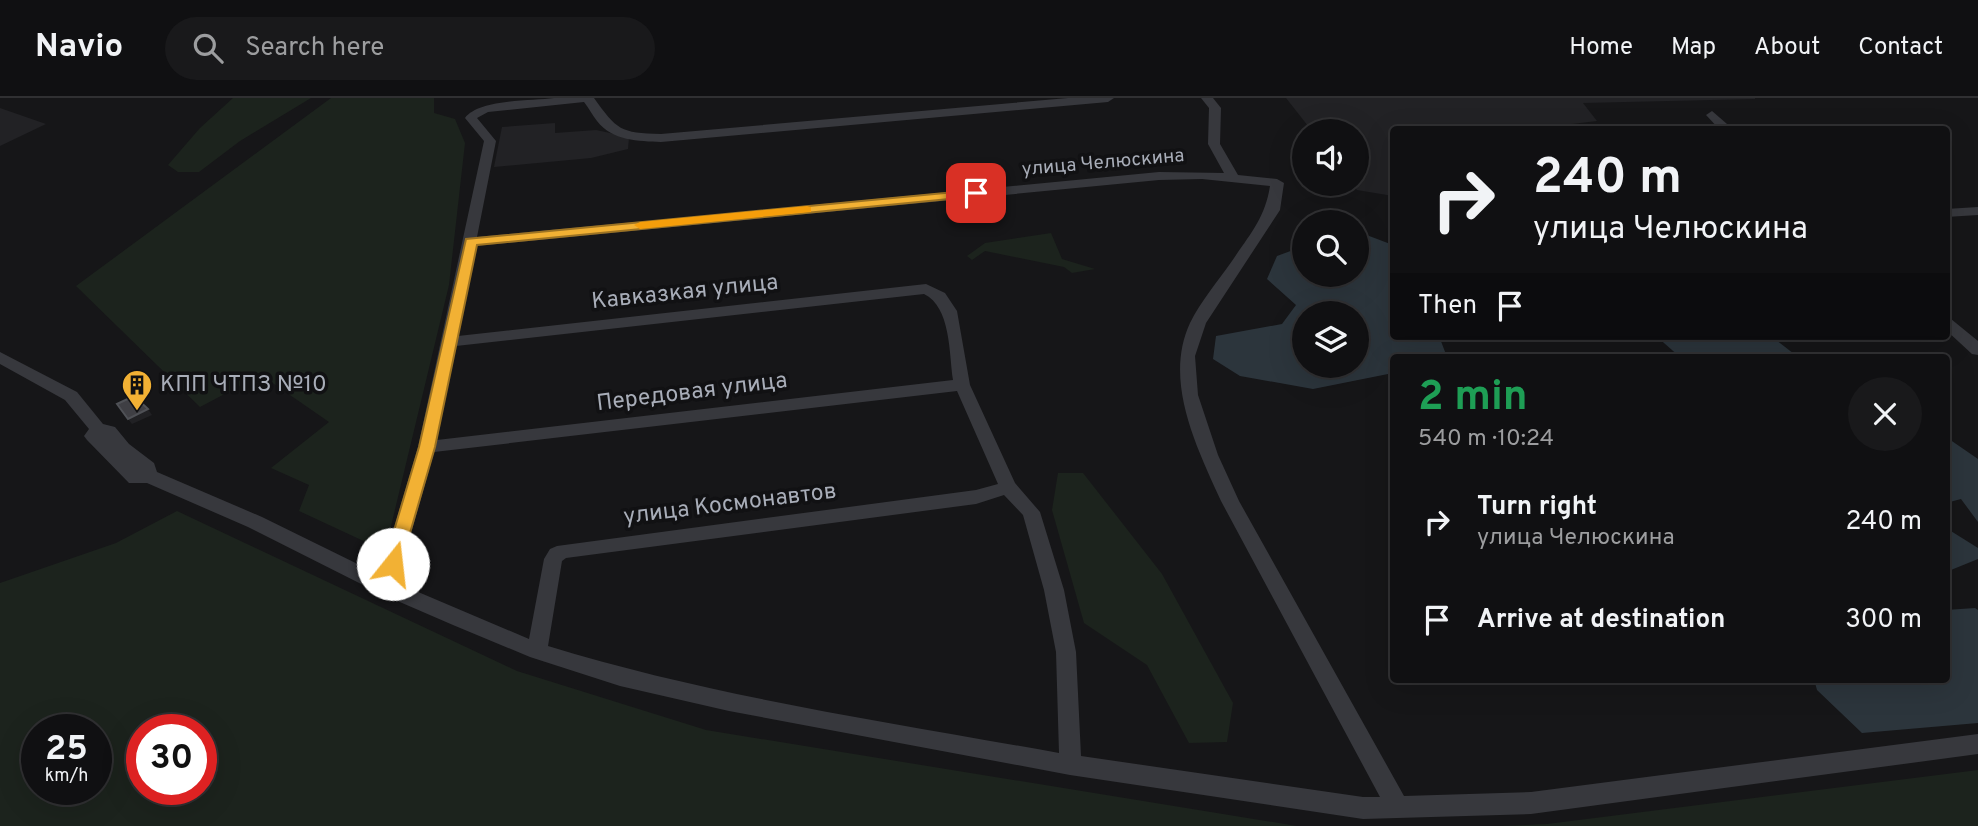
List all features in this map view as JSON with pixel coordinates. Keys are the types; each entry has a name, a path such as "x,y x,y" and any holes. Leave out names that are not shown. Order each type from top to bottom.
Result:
{"street":[{"path":"386,587 427,447 490,141 471,118 475,113 486,109 588,98 596,106 602,120 617,132 636,137 661,138 1108,98"},
{"path":"1207,98 1214,108 1214,144 1233,177"},
{"path":"1712,115 1724,126"},
{"name":"улица Челюскина","path":"471,242 1159,176 1233,177 1277,183 1273,210 1198,323 1187,356 1190,395 1209,455 1230,501 1398,808"},
{"path":"1950,213 1978,211"},
{"name":"Кавказкая улица","path":"448,342 926,289 940,296 949,311 962,385"},
{"path":"1950,326 1978,350"},
{"path":"0,357 71,396 98,429 109,431 117,452 135,478 148,476 255,522 386,587 537,650 620,677 729,702 1070,765 1363,808 1531,803 1978,744"},
{"path":"962,385 980,431 1008,487 1031,513 1054,590 1066,652 1070,765"},
{"name":"Передовая улица","path":"427,447 962,385"},
{"name":"улица Космонавтов","path":"537,650 553,559 564,551 976,497 1008,487"}],"shaded area":[{"path":"233,98 311,98 240,141 199,172 178,172 168,165 200,128"},
{"path":"331,98 434,98 434,113 455,119 465,143 449,285 385,551 299,511 309,485 271,468 329,422 261,375 200,407 76,286"},
{"path":"1286,98 1755,98 1583,103 1597,121 1554,126 1390,126 1390,196 1369,192 1369,119 1303,119"},
{"path":"0,108 46,124 0,146"},
{"path":"555,123 555,133 596,130 629,137 628,149 591,158 494,167 502,127"},
{"path":"1051,233 1062,259 1095,269 1072,273 1064,267 985,251 972,260 967,256 985,243"},
{"path":"1369,236 1390,244 1390,340 1441,340 1446,354 1390,354 1390,374 1369,378 1369,301 1292,301 1267,279 1277,256 1292,250 1292,287 1369,287"},
{"path":"1292,310 1292,378 1368,378 1313,389 1240,376 1213,359 1216,336 1282,324"},
{"path":"1661,340 1776,340 1794,354 1677,354"},
{"path":"1950,440 1978,459 1978,522 1961,499 1950,502"},
{"path":"1058,473 1083,473 1162,574 1233,703 1227,742 1189,743 1147,665 1084,623 1052,510"},
{"path":"177,511 517,671 706,730 1297,826 0,826 0,583 116,543"},
{"path":"1950,530 1978,548 1978,559 1950,570"},
{"path":"1950,610 1978,610 1978,723 1862,733 1817,690 1815,683 1950,683"},
{"path":"1978,770 1978,826 1500,826 1547,824"}],"building":[{"path":"134,396 148,409 128,419 117,404"}],"slow traffic":[{"path":"640,225 807,209"}],"place":[{"name":"КПП ЧТПЗ №10","path":"137,412"}],"route":[{"path":"393,564 427,447 471,242 976,193"}]}
